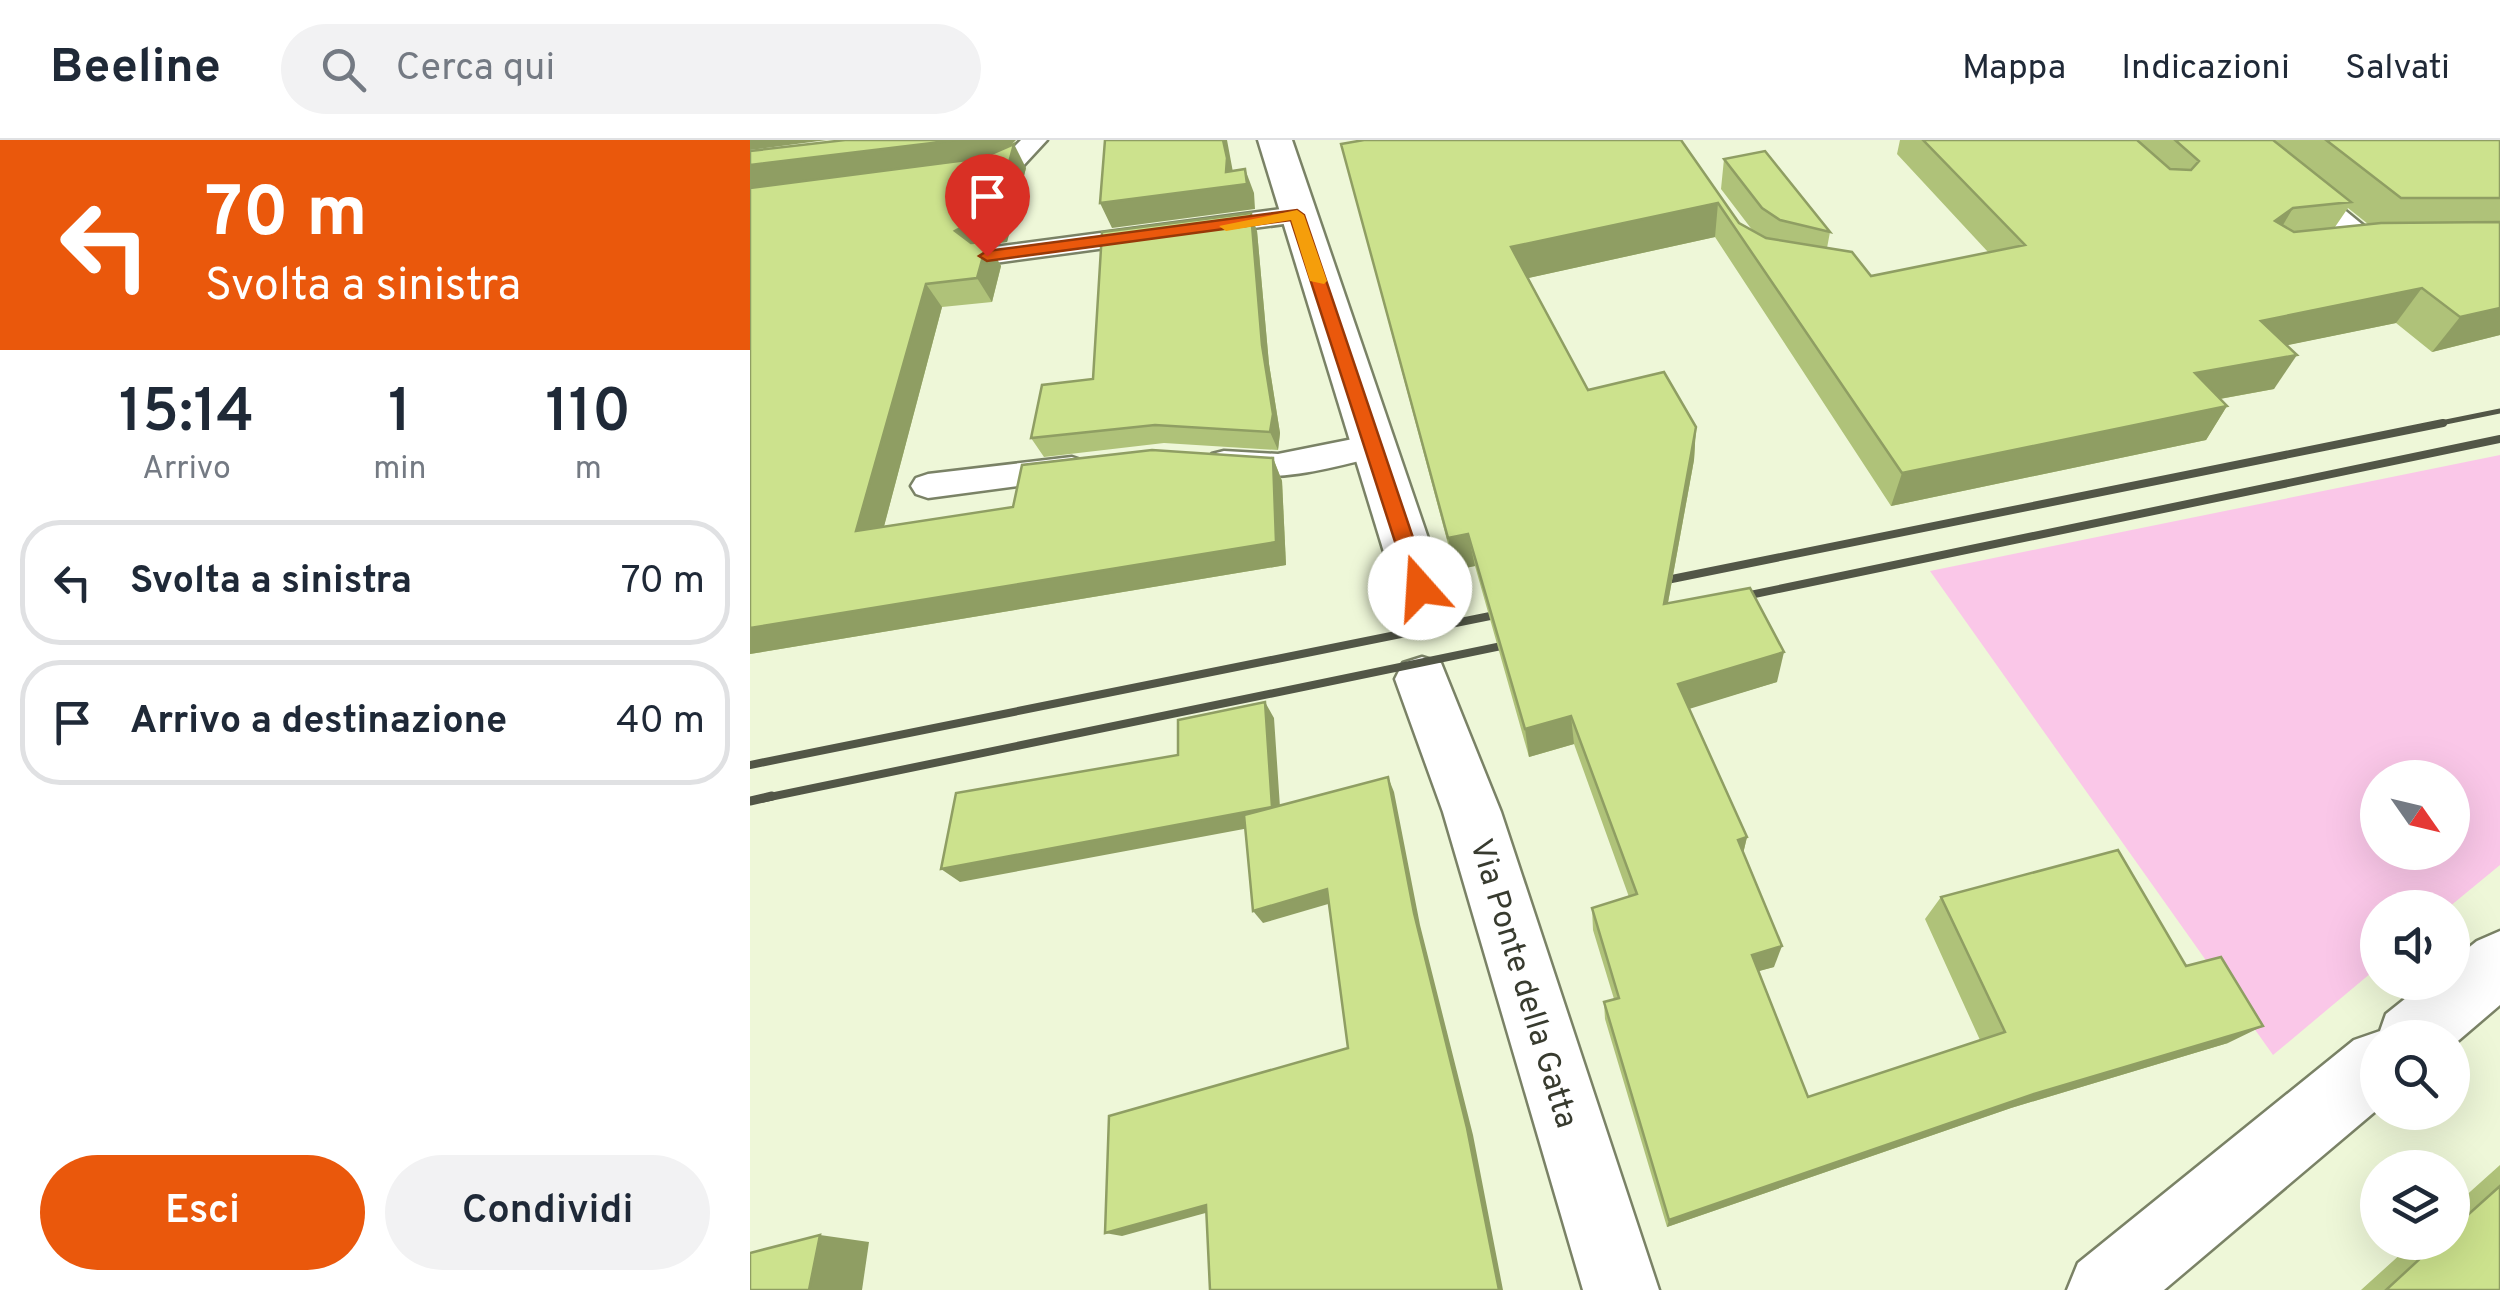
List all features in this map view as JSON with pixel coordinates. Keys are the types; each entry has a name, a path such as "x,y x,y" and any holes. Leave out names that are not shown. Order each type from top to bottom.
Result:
{"street":[{"path":"1275,140 1420,588"},
{"path":"2238,140 2377,244"},
{"name":"Via Ponte della Gatta","path":"1422,678 1472,812 1622,1290"},
{"path":"2431,1020 2500,962"},
{"path":"2105,1290 2360,1079"}],"lane":[{"path":"949,177 986,173 1013,162 1035,140"},
{"path":"987,256 1297,215"},
{"path":"2330,248 2377,244"},
{"path":"1183,460 1278,466 1373,446"},
{"path":"928,486 1105,465"}],"shaded area":[{"path":"2500,455 2500,865 2470,890 2360,890 2360,982 2273,1055 1930,571"}],"building":[{"path":"845,140 957,140 750,165 750,151"},
{"path":"1105,140 1223,140 1226,172 1245,169 1247,184 1100,203"},
{"path":"1364,140 1681,140 1739,223 1766,238 1852,252 1871,276 2025,245 1923,140 2137,140 2170,169 2191,170 2199,161 2175,140 2273,140 2351,202 2293,208 2275,221 2294,232 2381,223 2500,222 2500,308 2460,317 2422,288 2261,321 2297,355 2195,373 2227,406 1902,473 1718,203 1511,247 1588,390 1664,372 1696,427 1664,604 1750,588 1784,652 1678,684 1747,837 1738,840 1782,946 1752,955 1808,1097 2005,1032 1941,897 2118,850 2186,966 2221,957 2263,1026 2034,1094 1669,1220 1604,1002 1619,998 1592,908 1637,894 1571,716 1525,729 1468,534 1448,538 1341,144"},
{"path":"2326,140 2500,140 2500,198 2401,198"},
{"path":"1014,144 994,218 973,221 955,231 971,243 987,242 977,278 926,284 856,531 1013,507 1022,465 1152,450 1273,458 1276,542 750,628 750,188 982,158"},
{"path":"1765,151 1830,232 1780,220 1762,208 1724,159"},
{"path":"1251,213 1262,345 1273,414 1270,432 1155,425 1031,438 1042,385 1093,379 1102,232"},
{"path":"1265,702 1272,807 941,869 956,793 1178,755 1178,720"},
{"path":"1388,777 1414,913 1467,1128 1499,1290 1210,1290 1206,1205 1105,1233 1109,1116 1348,1048 1327,889 1253,911 1244,815"},
{"path":"2500,1186 2500,1290 2386,1290 2418,1260 2470,1260 2470,1213"},
{"path":"820,1235 809,1290 750,1290 750,1253"}],"railway":[{"path":"2431,425 2500,411"},
{"path":"1647,584 2443,423"},
{"path":"1726,600 2500,439"},
{"path":"750,765 1515,611"},
{"path":"760,799 1526,641"},
{"path":"750,801 772,796"}],"slow traffic":[{"path":"1226,226 1297,215 1318,281"}],"route":[{"path":"987,256 1297,215 1420,588"}]}
